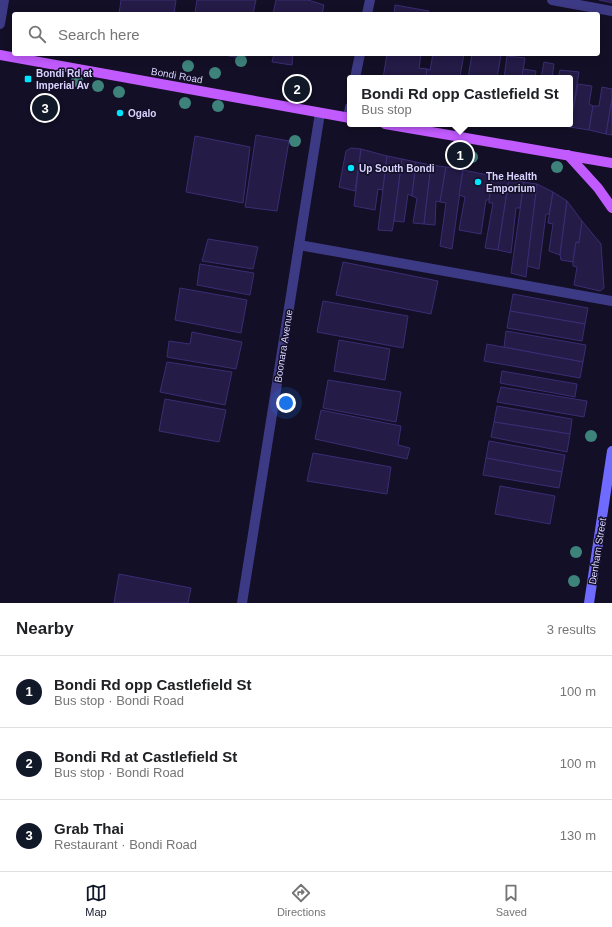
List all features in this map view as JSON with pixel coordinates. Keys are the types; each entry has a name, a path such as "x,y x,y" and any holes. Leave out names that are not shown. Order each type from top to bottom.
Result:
{"main road":[{"name":"Bondi Road","path":"0,55 347,118"},
{"path":"404,127 612,163"},
{"path":"568,155 598,188 612,208"}],"street":[{"path":"0,24 4,0"},
{"path":"367,12 370,0"},
{"path":"552,0 612,11"},
{"path":"356,75 360,56"},
{"name":"Boonara Avenue","path":"242,603 320,113"},
{"path":"299,245 612,301"},
{"name":"Denham Street","path":"589,603 612,451"}],"building":[{"path":"121,0 176,0 174,12 119,12"},
{"path":"197,0 256,0 253,12 195,12"},
{"path":"276,0 308,0 324,5 322,12 273,12"},
{"path":"599,0 612,0 612,3"},
{"path":"395,5 429,11 429,12 394,12"},
{"path":"229,56 246,56 245,59"},
{"path":"274,56 293,56 292,65 272,62"},
{"path":"387,56 421,56 419,68 427,69 426,75 384,75"},
{"path":"433,56 464,56 460,75 426,75 427,69 430,70"},
{"path":"472,56 501,56 498,75 468,75"},
{"path":"507,56 525,58 522,75 504,75"},
{"path":"544,62 554,64 552,75 542,75"},
{"path":"523,69 536,71 535,75 522,75"},
{"path":"560,70 579,72 573,109 573,75 559,75"},
{"path":"578,84 592,86 589,104 593,106 589,130 570,127 573,127 573,111"},
{"path":"602,87 612,89 612,99 606,134 589,130 593,106 599,106"},
{"path":"612,99 612,135 606,134"},
{"path":"256,135 289,141 277,211 245,207"},
{"path":"195,136 250,147 243,203 186,192"},
{"name":"Up South Bondi","path":"351,148 361,149 355,191 339,187 346,151"},
{"path":"361,149 387,156 383,190 378,189 375,210 354,206"},
{"path":"387,156 402,159 392,231 378,230"},
{"path":"402,159 416,162 412,196 408,194 404,222 394,221"},
{"path":"416,162 431,165 424,224 413,223 417,198 412,196"},
{"path":"431,165 446,167 440,202 436,201 435,225 424,224"},
{"path":"446,167 463,170 452,249 440,246 446,203 440,202"},
{"path":"463,170 493,176 489,200 486,200 481,234 459,230 465,197 459,195"},
{"path":"493,176 509,179 498,250 485,248 493,203 489,203 489,200"},
{"path":"509,179 524,182 520,208 516,208 511,253 498,250"},
{"path":"524,182 537,184 526,277 511,273"},
{"path":"537,184 553,192 549,214 546,214 539,269 527,266"},
{"path":"553,192 567,201 560,255 549,251 553,224 548,223"},
{"path":"567,201 582,221 579,243 576,242 573,262 561,260 560,255"},
{"path":"582,221 601,244 604,288 600,291 574,285 577,267 573,266 573,262 576,242 579,243"},
{"path":"208,239 258,247 253,269 202,261"},
{"path":"343,262 438,281 431,314 336,295"},
{"path":"200,264 254,273 250,295 197,285"},
{"path":"180,288 247,300 241,333 175,320"},
{"path":"513,294 588,308 585,324 510,311"},
{"path":"323,301 408,316 403,348 317,332"},
{"path":"510,311 585,324 582,341 507,328"},
{"path":"506,331 586,345 583,362 504,347"},
{"path":"192,332 242,342 236,369 167,357 169,341 190,344"},
{"path":"339,340 390,349 385,380 334,371"},
{"path":"487,344 583,362 580,378 484,361"},
{"path":"167,362 232,372 225,405 160,392"},
{"path":"502,371 577,384 575,397 500,383"},
{"path":"328,380 401,392 396,422 323,408"},
{"path":"501,387 587,401 584,417 497,402"},
{"path":"165,399 226,410 219,442 159,431"},
{"path":"497,406 572,419 570,434 494,422"},
{"path":"321,410 401,426 398,445 410,448 407,459 315,439"},
{"path":"494,422 570,434 567,452 491,437"},
{"path":"489,441 565,455 562,472 486,458"},
{"path":"313,453 391,467 387,494 307,481"},
{"path":"486,458 562,472 559,488 483,475"},
{"path":"500,486 555,496 550,524 495,514"},
{"path":"119,574 191,588 188,603 114,603"}],"place":[{"name":"Bondi Rd at Imperial Av","path":"28,79"},
{"name":"Bondi Rd at Castlefield St","path":"297,89"},
{"name":"Grab Thai","path":"45,108"},
{"name":"Ogalo","path":"120,113"},
{"name":"Bondi Rd opp Castlefield St","path":"460,155"},
{"name":"Up South Bondi","path":"351,168"},
{"name":"The Health Emporium","path":"478,182"}]}
